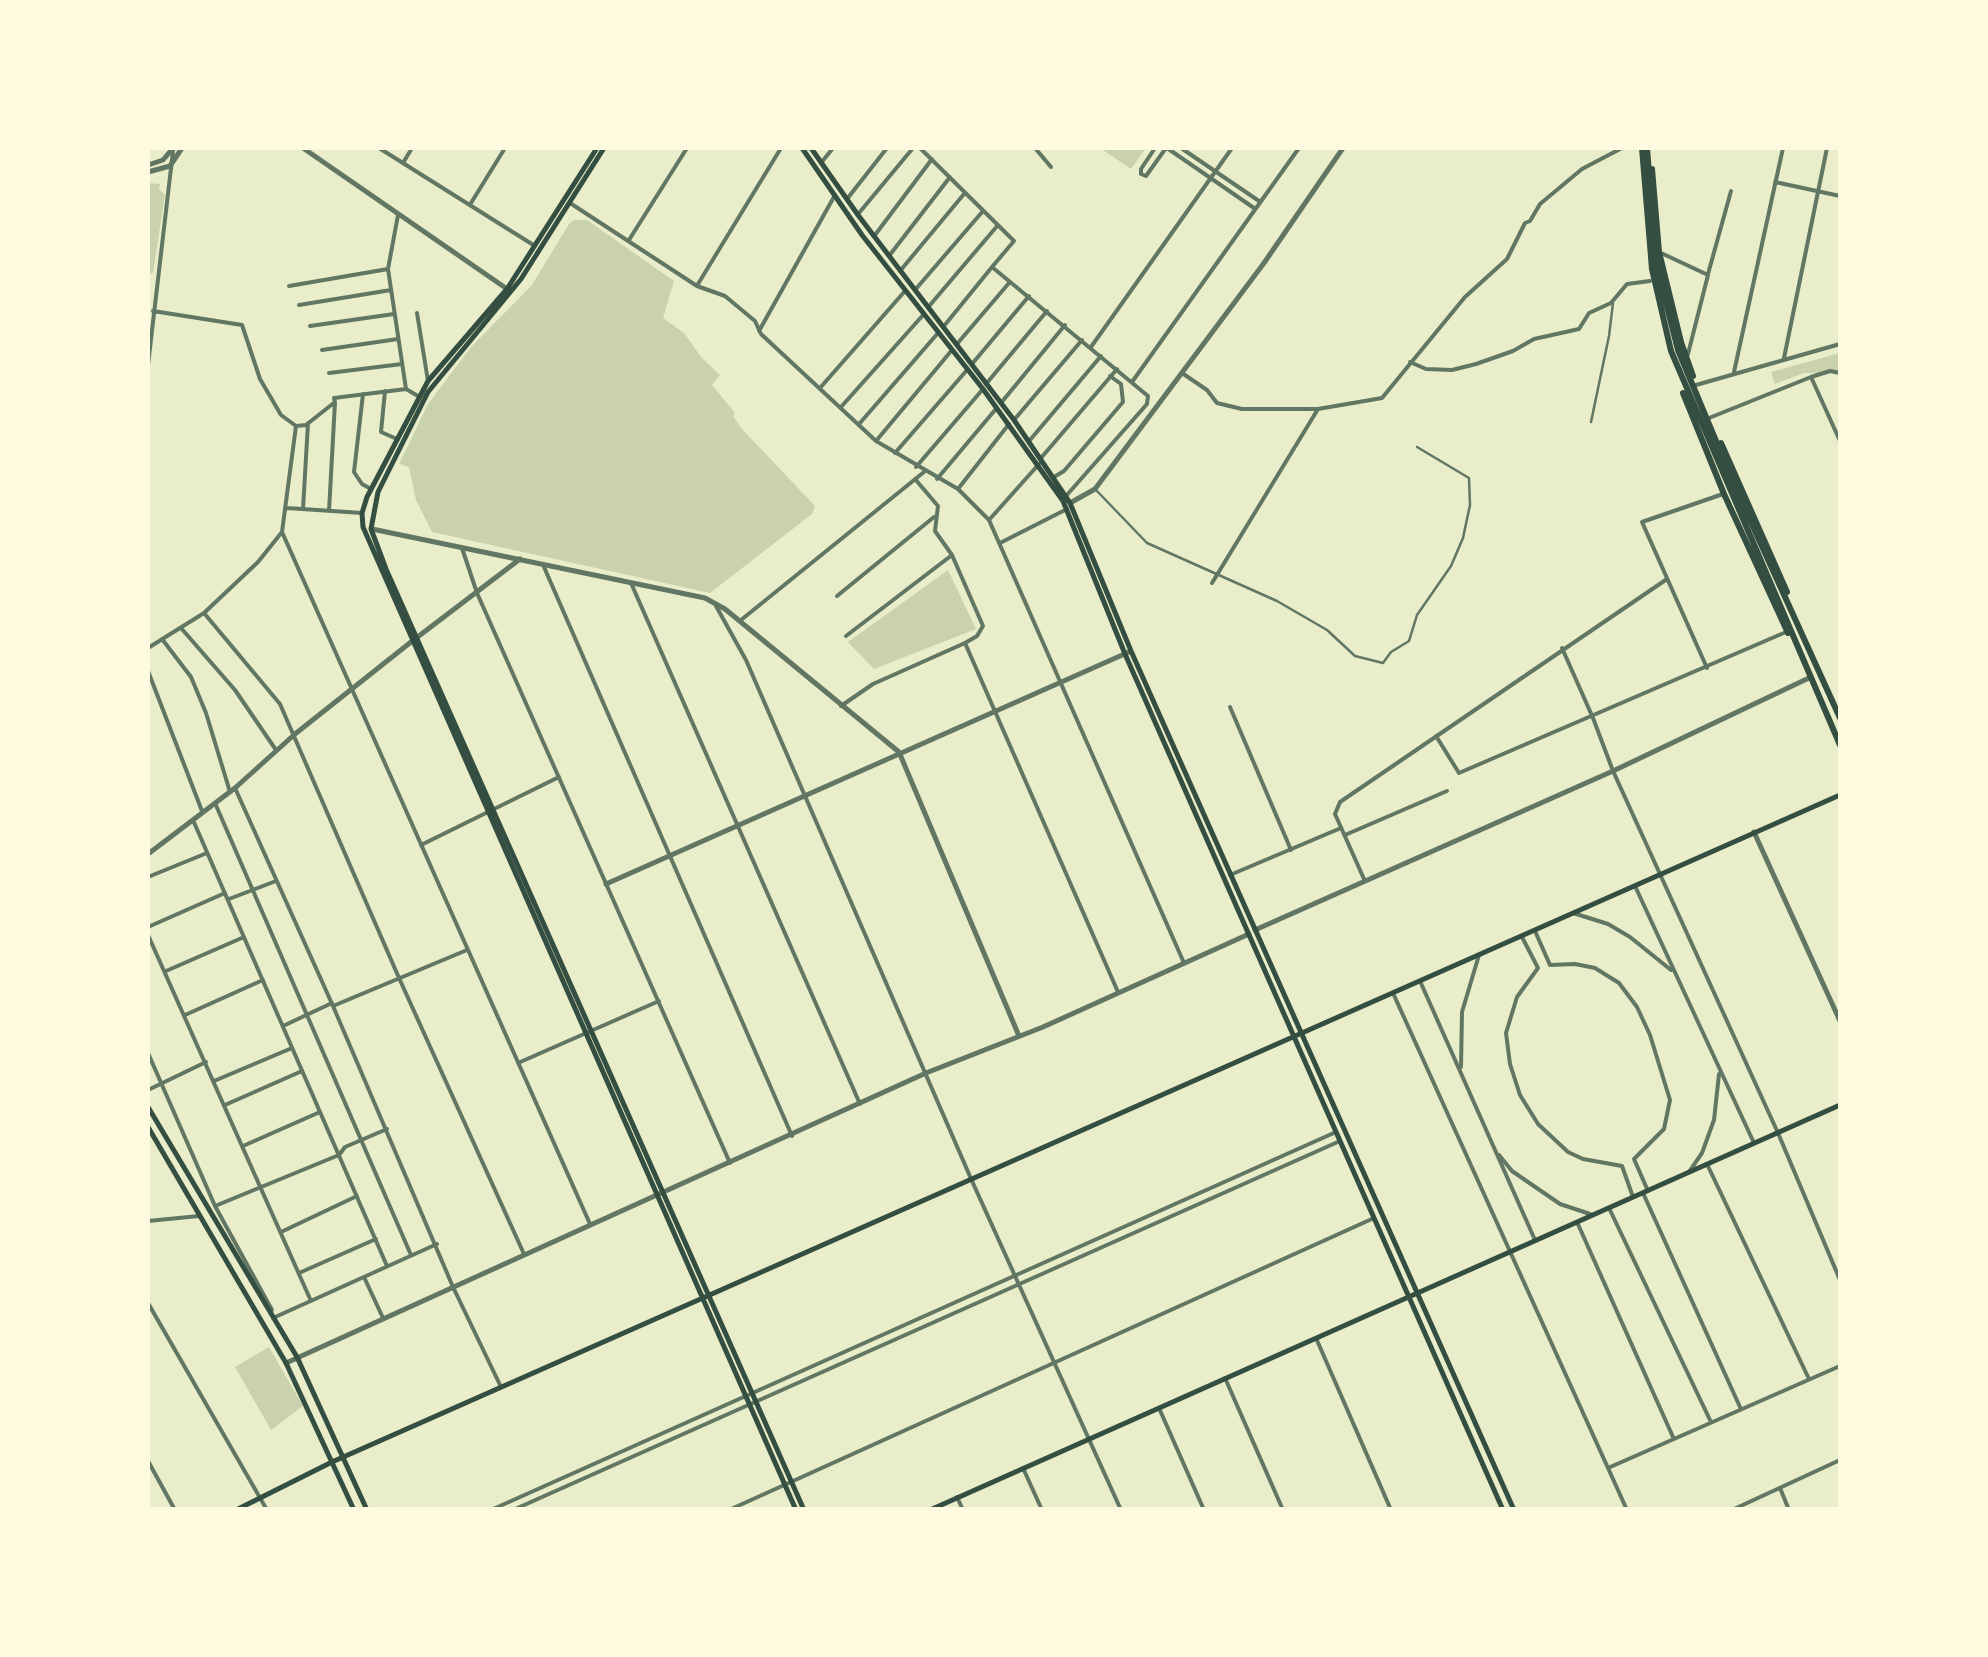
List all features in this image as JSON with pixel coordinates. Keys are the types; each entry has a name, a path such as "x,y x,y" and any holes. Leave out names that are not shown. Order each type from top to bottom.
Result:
{"main road":[{"path":"414,639 371,529 378,492 428,392 509,290 600,148"},
{"path":"802,148 904,291 926,310"},
{"path":"811,148 926,310 1054,477 1068,506"},
{"path":"1644,148 1659,252 1687,358 1840,718"},
{"path":"1644,148 1650,280 1666,346 1724,494 1840,745"},
{"path":"1644,148 1656,263 1672,331 1774,584 1789,632"},
{"path":"566,201 509,290 428,381 371,488 362,514 363,528 804,1510"},
{"path":"1012,422 1029,441 1068,506 1128,653 1514,1510"},
{"path":"1774,584 1799,622"},
{"path":"1128,653 1230,875 1252,932"},
{"path":"236,1510 344,1456 1840,795"},
{"path":"1298,1032 1340,1142 1503,1510"},
{"path":"930,1510 1840,1105"},
{"path":"148,1107 298,1357 368,1510"},
{"path":"148,1127 286,1363 354,1510"},
{"path":"789,1483 796,1510"}],"street":[{"path":"148,365 173,148"},
{"path":"148,169 173,148"},
{"path":"148,169 170,166 182,148"},
{"path":"303,148 509,290"},
{"path":"314,155 318,148"},
{"path":"378,148 535,246"},
{"path":"403,163 412,148"},
{"path":"470,205 504,148"},
{"path":"629,240 687,148"},
{"path":"697,286 782,148"},
{"path":"821,163 833,148"},
{"path":"847,199 887,148"},
{"path":"858,215 916,148 1014,240 859,424"},
{"path":"1035,148 1051,167"},
{"path":"1165,149 1146,176 1141,174 1156,148 1165,149 1255,209"},
{"path":"1181,148 1260,202"},
{"path":"1090,347 1232,148"},
{"path":"1132,382 1299,148"},
{"path":"1000,543 1095,489 1264,263 1344,148"},
{"path":"1182,373 1222,405 1242,409 1318,409 1382,398 1466,297 1508,259 1525,223 1540,204 1582,169 1622,148"},
{"path":"1734,372 1783,148"},
{"path":"1784,358 1827,148"},
{"path":"874,236 932,159"},
{"path":"888,256 950,177"},
{"path":"1776,182 1840,196"},
{"path":"1687,358 1731,191"},
{"path":"900,272 966,193"},
{"path":"759,331 835,195"},
{"path":"566,201 697,286 725,296 876,441 958,489 989,520 1184,963"},
{"path":"915,290 983,211"},
{"path":"398,213 388,269 406,389"},
{"path":"841,408 998,225"},
{"path":"1659,252 1708,275"},
{"path":"992,267 1146,394 1148,401 1066,496"},
{"path":"290,286 388,269"},
{"path":"1410,362 1426,369 1452,370 1513,351 1534,339 1579,329 1589,313 1613,301 1627,284 1650,280"},
{"path":"876,441 1010,281"},
{"path":"148,286 156,287"},
{"path":"299,306 391,290"},
{"path":"820,388 904,291"},
{"path":"895,453 1028,296"},
{"path":"153,311 242,325 260,380 280,415 296,426 308,423 335,402"},
{"path":"916,467 1047,311"},
{"path":"417,312 428,381"},
{"path":"310,326 394,314"},
{"path":"937,478 1065,326"},
{"path":"322,350 398,339"},
{"path":"958,489 1082,340"},
{"path":"1696,384 1840,344"},
{"path":"1029,441 1101,356"},
{"path":"329,373 402,364"},
{"path":"989,520 1116,369"},
{"path":"1694,422 1810,377 1840,372"},
{"path":"1054,477 1064,471 1122,402 1120,384 1110,376"},
{"path":"1810,377 1840,442"},
{"path":"329,511 334,398 406,389 419,396"},
{"path":"386,391 381,432 398,439"},
{"path":"363,394 354,472 362,484 371,488"},
{"path":"1212,582 1318,409"},
{"path":"303,509 308,423"},
{"path":"148,648 204,614 258,562 282,532 296,426"},
{"path":"739,622 924,472"},
{"path":"841,706 873,684 978,636 984,622 952,555 935,531 938,506 916,479"},
{"path":"1706,668 1642,522 1724,494"},
{"path":"287,508 362,514"},
{"path":"836,596 936,515"},
{"path":"363,528 714,602 899,752 1019,1036"},
{"path":"282,532 590,1224"},
{"path":"462,548 477,593 730,1162"},
{"path":"846,636 952,555"},
{"path":"148,854 232,790 414,639 520,560"},
{"path":"543,564 792,1136"},
{"path":"1366,882 1334,814 1340,802 1667,579"},
{"path":"631,582 860,1104"},
{"path":"714,602 746,660 972,1181 1121,1510"},
{"path":"204,614 280,704 524,1254"},
{"path":"181,628 235,690 277,750"},
{"path":"1436,735 1459,773 1789,632"},
{"path":"162,639 192,676 232,790 333,1005 501,1388"},
{"path":"965,643 1118,992"},
{"path":"1562,648 1840,1280"},
{"path":"606,884 1128,653"},
{"path":"148,671 203,812"},
{"path":"286,1363 660,1192 1613,771 1811,677"},
{"path":"1230,707 1291,850"},
{"path":"421,845 559,777"},
{"path":"1344,836 1447,791"},
{"path":"215,803 411,1255"},
{"path":"193,820 387,1266"},
{"path":"1230,875 1341,828"},
{"path":"1754,832 1840,1021"},
{"path":"148,877 207,853"},
{"path":"228,899 276,880"},
{"path":"1634,886 1754,1144"},
{"path":"148,927 225,893"},
{"path":"1574,913 1608,924 1630,937 1675,973"},
{"path":"1535,931 1550,965 1594,968 1619,983 1637,1007 1650,1035 1668,1088 1669,1115 1656,1139 1634,1160 1741,1408"},
{"path":"148,935 311,1301"},
{"path":"1522,936 1538,968 1516,996 1506,1034 1520,1095 1538,1124 1568,1152 1620,1165 1633,1197"},
{"path":"164,972 244,938"},
{"path":"1529,950 1541,945"},
{"path":"283,1026 468,949"},
{"path":"1461,1073 1462,1012 1479,955"},
{"path":"184,1016 263,980"},
{"path":"1420,981 1536,1240"},
{"path":"1393,993 1627,1510"},
{"path":"518,1063 659,1002"},
{"path":"214,1082 292,1048"},
{"path":"148,1053 212,1208 339,1155 344,1146 387,1129"},
{"path":"148,1090 206,1062"},
{"path":"1689,1172 1702,1153 1714,1120 1720,1070"},
{"path":"225,1106 302,1071"},
{"path":"243,1146 320,1112"},
{"path":"513,1510 1336,1132"},
{"path":"491,1510 1019,1286 1340,1142"},
{"path":"1496,1152 1512,1171 1560,1204 1588,1214 1607,1208 1711,1422"},
{"path":"1707,1164 1809,1379"},
{"path":"1626,1174 1638,1170"},
{"path":"281,1232 357,1196"},
{"path":"148,1221 199,1216"},
{"path":"729,1510 1374,1218"},
{"path":"1577,1222 1674,1438"},
{"path":"299,1273 376,1239"},
{"path":"275,1318 437,1244"},
{"path":"364,1277 384,1318"},
{"path":"148,1303 267,1510"},
{"path":"1316,1338 1392,1510"},
{"path":"1608,1468 1840,1366"},
{"path":"1226,1378 1284,1510"},
{"path":"1159,1408 1204,1510"},
{"path":"1732,1510 1840,1460"},
{"path":"148,1461 175,1510"},
{"path":"1022,1468 1042,1510"},
{"path":"1780,1488 1789,1510"},
{"path":"957,1497 962,1510"}],"lane":[{"path":"1590,422 1610,336 1613,301"},
{"path":"1095,489 1147,542 1277,602 1326,630 1355,656 1383,662 1408,641 1417,615 1451,566 1463,538 1470,505 1470,478 1417,447"}],"green space":[{"path":"1100,148 1146,148 1131,169"},
{"path":"148,183 160,184 165,195 153,273 148,274"},
{"path":"574,220 587,220 674,281 663,318 684,333 720,375 712,385 735,413 733,416 742,429 815,506 812,514 710,593 432,532 416,500 409,467 399,464 428,404 471,347 532,285"},
{"path":"1840,353 1840,373 1804,373 1775,384 1771,372"},
{"path":"948,570 976,629 874,669 848,642"},
{"path":"269,1347 303,1406 271,1430 235,1367"}]}
